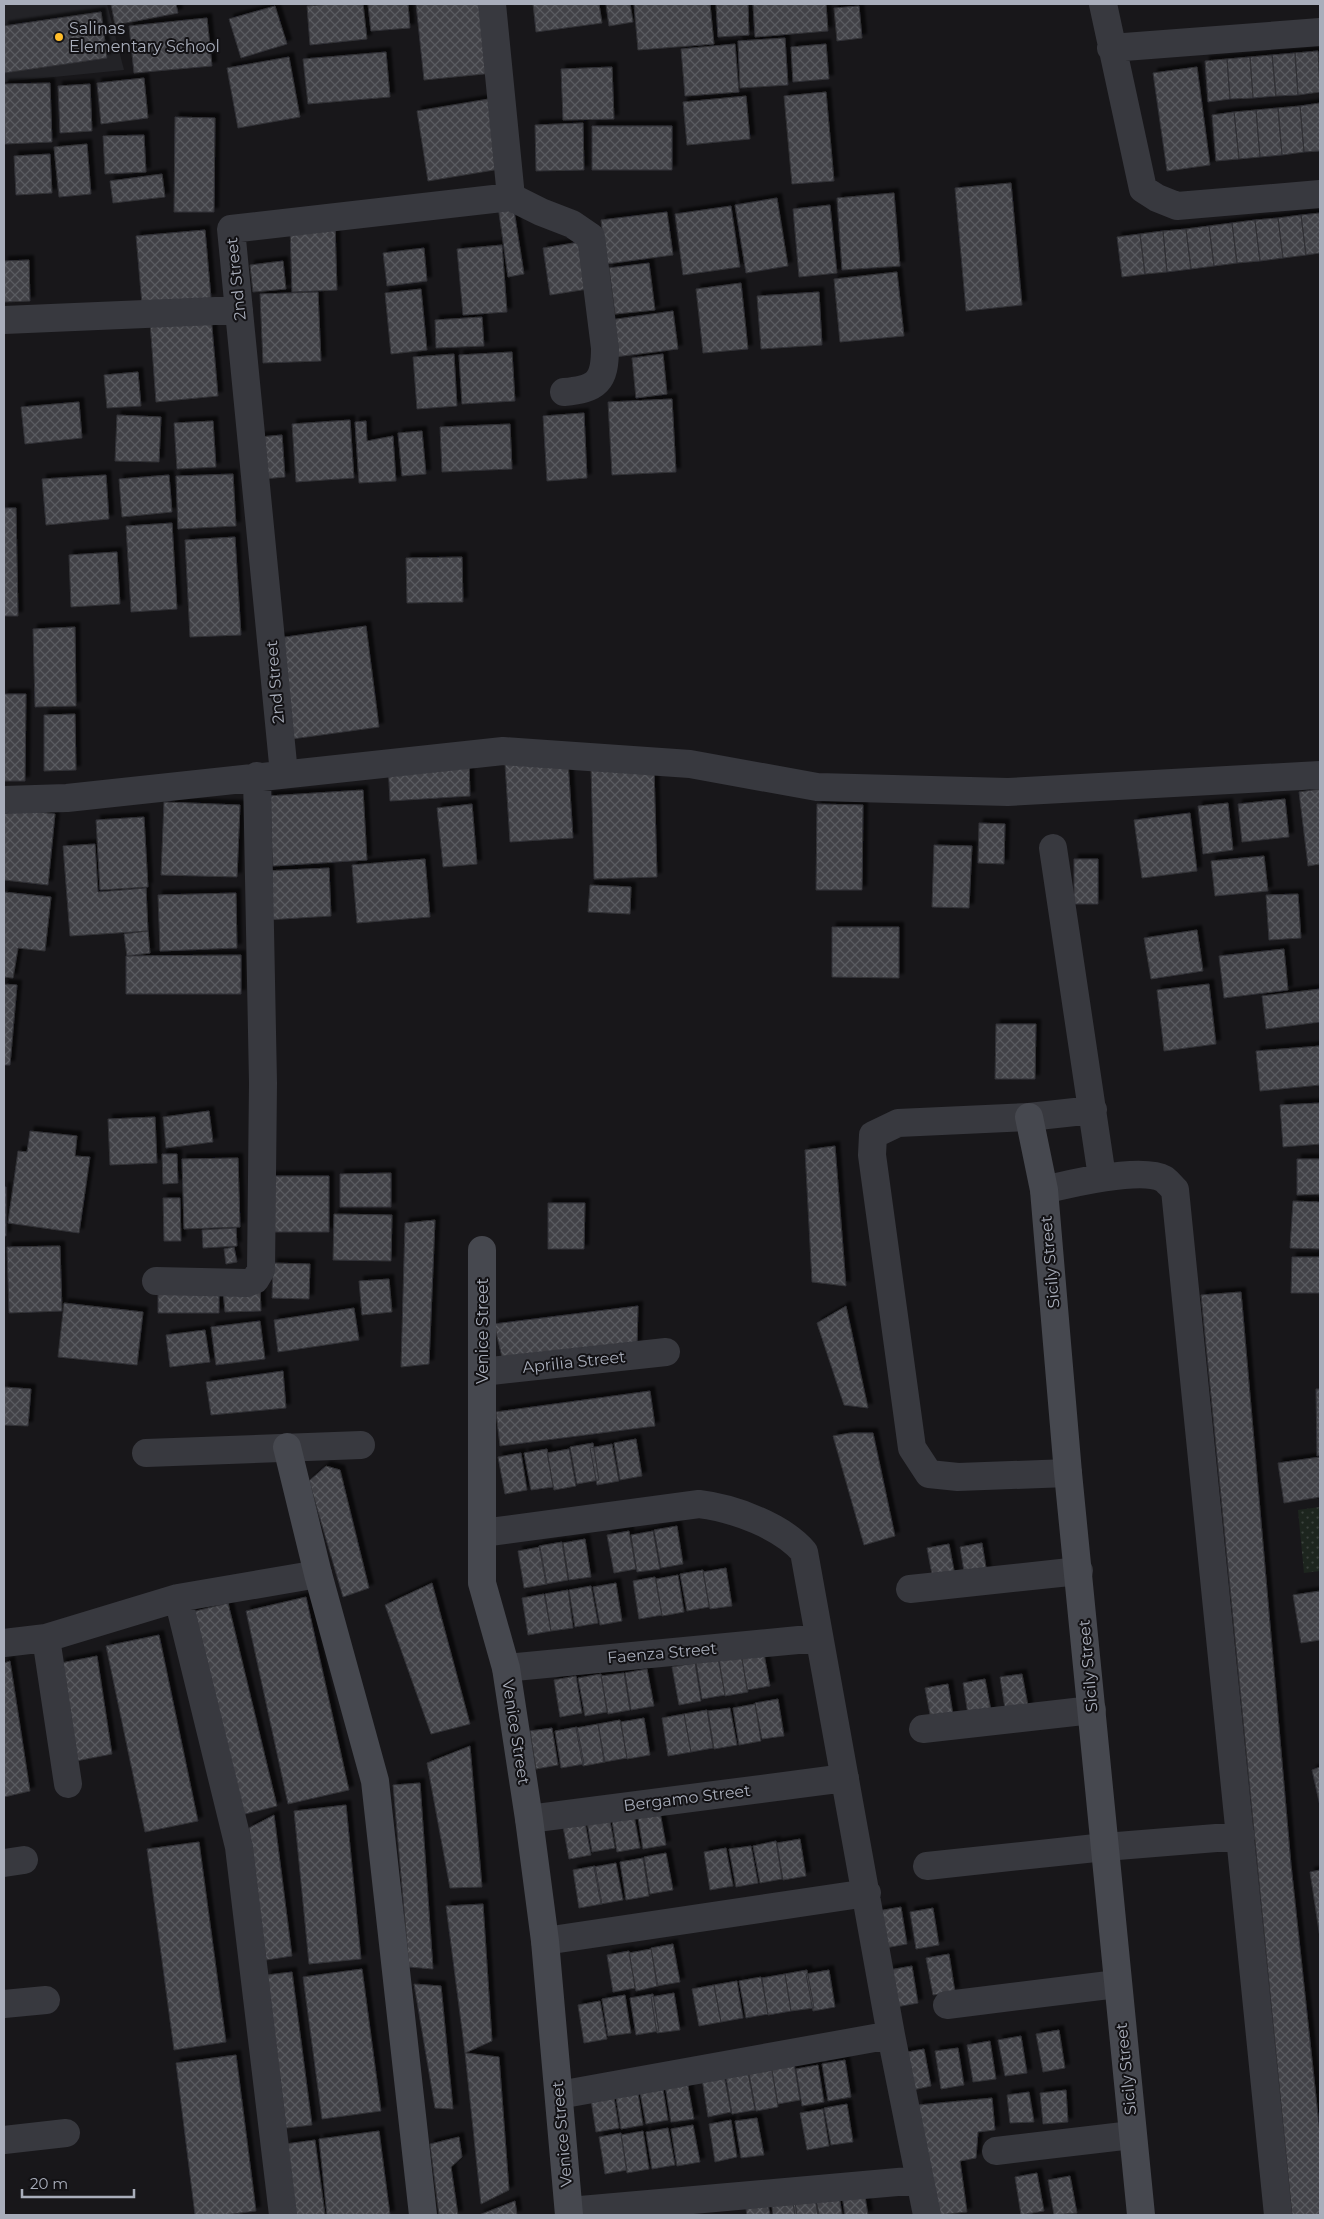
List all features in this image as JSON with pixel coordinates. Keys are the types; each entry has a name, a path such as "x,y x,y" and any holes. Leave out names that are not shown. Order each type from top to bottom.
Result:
{"street":[{"path":"492,4 511,197 541,212 572,224 591,237 605,348 605,366 602,376 592,386 584,390 564,392"},
{"path":"1103,4 1143,189 1157,198 1178,206 1320,194"},
{"path":"1111,48 1320,32"},
{"name":"2nd Street","path":"284,774 231,229 511,197"},
{"path":"4,320 239,310"},
{"path":"4,800 67,798 257,776 503,751 690,764 817,787 1008,792 1320,775"},
{"path":"156,1282 247,1283 255,1280 261,1270 262,1083 257,776"},
{"path":"1053,848 1102,1177"},
{"path":"1068,1473 958,1477 929,1474 912,1448 872,1155 873,1135 898,1123 1029,1117 1093,1110"},
{"name":"Sicily Street","path":"1029,1117 1044,1190 1068,1473 1141,2215"},
{"path":"1044,1190 1102,1177 1156,1177 1163,1179 1175,1190 1278,2215"},
{"name":"Venice Street","path":"482,1250 482,1583 506,1668 529,1819 545,1940 569,2213"},
{"name":"Aprilia Street","path":"482,1372 666,1352"},
{"path":"146,1454 287,1447 361,1446"},
{"path":"287,1447 318,1574 376,1781 424,2215"},
{"path":"482,1534 699,1504 716,1506 752,1518 796,1542 804,1552 867,1893 891,2035 927,2215"},
{"path":"910,1589 1079,1571"},
{"path":"4,1643 46,1638 178,1598 318,1574"},
{"path":"178,1598 239,1847 283,2215"},
{"path":"46,1638 68,1784"},
{"name":"Faenza Street","path":"506,1668 819,1638"},
{"path":"923,1730 1092,1710"},
{"name":"Bergamo Street","path":"529,1819 845,1778"},
{"path":"927,1866 1105,1847 1241,1836"},
{"path":"545,1940 867,1893"},
{"path":"947,2005 1117,1984"},
{"path":"4,2004 46,2000"},
{"path":"559,2095 891,2035"},
{"path":"4,2140 66,2134"},
{"path":"996,2151 1132,2136"},
{"path":"569,2213 920,2180"}],"shaded area":[{"name":"Salinas Elementary School","path":"4,4 107,4 124,70 4,82"},
{"path":"1320,1507 1320,1571 1304,1573 1298,1510"}],"building":[{"path":"111,4 176,4 178,13 115,25"},
{"path":"363,4 367,39 310,45 307,6"},
{"path":"368,4 408,4 410,28 371,31"},
{"path":"416,4 487,4 494,73 424,80"},
{"path":"533,4 599,4 602,23 536,32"},
{"path":"606,4 630,4 633,22 609,26"},
{"path":"634,4 710,4 714,44 638,50"},
{"path":"716,4 748,4 749,35 718,37"},
{"path":"753,4 826,4 828,31 755,37"},
{"path":"275,6 287,44 241,58 229,19"},
{"path":"859,6 862,38 837,41 834,8"},
{"path":"101,12 107,58 4,73 4,26"},
{"path":"207,18 212,66 134,73 129,26"},
{"path":"785,38 788,85 740,88 738,41"},
{"path":"735,44 739,92 685,96 681,49"},
{"path":"826,44 829,79 793,82 791,47"},
{"path":"1318,51 1320,92 1298,95 1295,53"},
{"path":"386,52 390,97 308,104 303,59"},
{"path":"1295,53 1298,95 1276,96 1272,55"},
{"path":"1272,55 1276,96 1253,98 1250,57"},
{"path":"289,57 300,117 238,128 227,68"},
{"path":"1250,57 1253,98 1230,99 1227,59"},
{"path":"1227,59 1230,99 1208,102 1205,61"},
{"path":"612,67 614,119 563,120 561,69"},
{"path":"1197,67 1210,165 1167,171 1153,73"},
{"path":"144,78 148,118 101,124 97,83"},
{"path":"50,83 52,142 5,144 4,84"},
{"path":"90,84 92,131 60,133 58,86"},
{"path":"826,92 834,181 792,184 784,96"},
{"path":"746,96 750,139 687,145 683,102"},
{"path":"489,99 500,169 428,181 417,111"},
{"path":"1320,103 1320,151 1304,152 1300,106"},
{"path":"1300,106 1304,152 1282,155 1278,108"},
{"path":"1278,108 1282,155 1260,157 1256,110"},
{"path":"1256,110 1260,157 1239,159 1234,112"},
{"path":"1234,112 1239,159 1216,161 1212,115"},
{"path":"175,117 215,118 214,212 174,212"},
{"path":"583,123 584,170 536,171 535,125"},
{"path":"592,126 672,126 672,170 592,170"},
{"path":"144,135 146,172 105,174 103,136"},
{"path":"87,144 91,194 59,197 54,147"},
{"path":"50,154 52,193 16,195 14,156"},
{"path":"162,174 165,197 113,203 110,181"},
{"path":"1011,183 1022,305 966,311 955,188"},
{"path":"894,193 900,266 842,270 837,198"},
{"path":"777,198 788,266 746,273 735,205"},
{"path":"513,204 524,274 508,277 498,206"},
{"path":"830,205 837,273 799,277 793,209"},
{"path":"731,206 740,267 683,275 675,214"},
{"path":"667,212 673,255 606,264 601,220"},
{"path":"1320,213 1320,253 1306,255 1301,215"},
{"path":"1301,215 1306,255 1283,258 1278,218"},
{"path":"1278,218 1283,258 1260,261 1255,220"},
{"path":"1255,220 1260,261 1237,263 1232,223"},
{"path":"1232,223 1237,263 1214,266 1209,226"},
{"path":"335,224 337,290 292,292 290,226"},
{"path":"1209,226 1214,266 1191,269 1186,229"},
{"path":"1186,229 1191,269 1167,272 1163,231"},
{"path":"205,230 211,298 142,304 136,236"},
{"path":"1163,231 1167,272 1145,274 1140,234"},
{"path":"1140,234 1145,274 1122,277 1117,237"},
{"path":"580,242 588,289 550,295 543,248"},
{"path":"502,245 507,312 463,315 457,249"},
{"path":"424,248 427,281 387,286 383,253"},
{"path":"29,260 30,301 4,302 4,261"},
{"path":"283,261 286,289 253,292 250,265"},
{"path":"649,263 655,310 615,314 609,268"},
{"path":"897,272 904,336 840,342 834,279"},
{"path":"741,283 748,349 703,353 696,289"},
{"path":"421,289 427,350 391,354 385,293"},
{"path":"318,292 321,361 263,363 260,294"},
{"path":"819,292 822,345 761,349 757,296"},
{"path":"673,311 678,349 615,357 610,320"},
{"path":"211,316 218,396 156,402 150,322"},
{"path":"482,317 484,346 436,348 435,320"},
{"path":"512,352 515,401 462,404 459,355"},
{"path":"454,354 457,406 417,409 413,357"},
{"path":"663,354 667,394 636,398 632,358"},
{"path":"138,372 141,406 107,408 104,375"},
{"path":"672,399 676,472 612,475 608,402"},
{"path":"79,402 82,438 25,444 21,407"},
{"path":"584,413 587,478 547,481 543,416"},
{"path":"117,415 161,417 159,462 115,461"},
{"path":"350,420 354,478 296,482 292,424"},
{"path":"213,421 216,467 177,469 174,423"},
{"path":"366,421 367,441 393,436 396,481 359,483 355,422"},
{"path":"510,424 512,469 442,472 440,427"},
{"path":"422,431 426,474 402,476 398,433"},
{"path":"282,435 285,477 263,479 259,437"},
{"path":"233,474 236,526 178,529 176,476"},
{"path":"106,475 109,519 46,525 42,479"},
{"path":"169,475 172,512 122,517 119,479"},
{"path":"4,508 16,508 18,616 4,616"},
{"path":"172,523 177,609 131,612 126,526"},
{"path":"235,537 241,635 190,637 185,540"},
{"path":"117,552 120,604 71,607 69,555"},
{"path":"462,557 463,602 407,603 406,558"},
{"path":"366,626 379,727 292,739 278,638"},
{"path":"75,627 76,706 35,707 33,629"},
{"path":"4,694 26,694 25,781 4,781"},
{"path":"75,714 76,770 44,771 44,715"},
{"path":"469,760 470,796 390,801 388,764"},
{"path":"568,761 573,838 510,842 505,764"},
{"path":"654,766 657,877 594,879 591,768"},
{"path":"1320,789 1320,864 1308,866 1299,792"},
{"path":"363,790 367,860 273,866 268,796"},
{"path":"1285,799 1289,837 1242,842 1238,804"},
{"path":"164,802 240,805 237,877 161,875"},
{"path":"1228,803 1233,850 1203,854 1198,806"},
{"path":"472,804 477,864 443,867 437,808"},
{"path":"817,804 863,805 862,890 816,890"},
{"path":"4,808 55,814 48,885 4,880"},
{"path":"1190,813 1197,871 1142,878 1134,820"},
{"path":"144,817 148,887 100,890 96,820"},
{"path":"979,823 1005,824 1004,864 978,863"},
{"path":"95,844 98,892 146,888 148,931 70,936 63,846"},
{"path":"934,845 972,846 969,908 932,907"},
{"path":"1264,856 1268,891 1215,896 1211,861"},
{"path":"425,859 430,917 357,923 352,865"},
{"path":"1074,859 1098,859 1098,904 1074,904"},
{"path":"329,868 331,916 266,920 263,871"},
{"path":"590,885 631,887 630,914 588,912"},
{"path":"4,892 51,897 45,951 18,948 13,978 4,977"},
{"path":"236,893 237,948 160,951 158,895"},
{"path":"1298,894 1301,938 1269,940 1266,895"},
{"path":"832,927 899,927 899,978 832,977"},
{"path":"1197,930 1203,971 1151,979 1144,938"},
{"path":"148,931 150,953 127,956 124,934"},
{"path":"1284,949 1288,990 1224,998 1219,956"},
{"path":"241,955 241,994 126,994 126,956"},
{"path":"4,984 17,985 10,1065 4,1065"},
{"path":"1209,984 1216,1044 1164,1051 1157,990"},
{"path":"1320,989 1320,1022 1266,1029 1262,996"},
{"path":"996,1024 1036,1024 1035,1079 995,1079"},
{"path":"1320,1046 1320,1085 1260,1091 1256,1051"},
{"path":"1320,1103 1320,1144 1283,1147 1280,1105"},
{"path":"209,1111 213,1142 166,1148 163,1117"},
{"path":"155,1117 157,1163 110,1165 108,1119"},
{"path":"30,1131 77,1136 75,1156 90,1157 79,1233 8,1223 18,1151 27,1152"},
{"path":"835,1146 846,1286 812,1282 805,1150"},
{"path":"162,1154 177,1154 178,1183 163,1184"},
{"path":"238,1158 240,1227 184,1229 182,1159"},
{"path":"1297,1159 1320,1159 1320,1194 1297,1195"},
{"path":"391,1173 391,1207 340,1207 340,1174"},
{"path":"265,1176 329,1176 329,1232 265,1232"},
{"path":"4,1187 6,1187 6,1236 4,1236"},
{"path":"163,1198 180,1198 181,1241 164,1241"},
{"path":"1293,1201 1320,1202 1320,1249 1290,1248"},
{"path":"548,1203 585,1203 584,1249 548,1249"},
{"path":"334,1214 392,1215 391,1261 333,1260"},
{"path":"435,1220 429,1364 401,1367 405,1223"},
{"path":"236,1228 237,1246 203,1248 202,1230"},
{"path":"60,1246 62,1311 9,1313 7,1247"},
{"path":"234,1247 237,1262 226,1264 224,1249"},
{"path":"1292,1257 1320,1257 1320,1293 1291,1293"},
{"path":"273,1263 310,1264 309,1299 272,1298"},
{"path":"389,1279 392,1312 362,1315 359,1281"},
{"path":"158,1288 219,1288 219,1313 158,1313"},
{"path":"260,1288 261,1311 225,1312 223,1289"},
{"path":"1241,1292 1291,1865 1320,2134 1320,2215 1292,2215 1201,1295"},
{"path":"64,1303 143,1312 137,1365 58,1357"},
{"path":"638,1306 637,1345 502,1357 494,1324"},
{"path":"846,1306 868,1408 844,1405 817,1323"},
{"path":"354,1308 359,1340 278,1352 274,1320"},
{"path":"260,1321 265,1359 216,1365 211,1327"},
{"path":"205,1330 210,1362 170,1367 166,1335"},
{"path":"283,1371 286,1408 211,1415 206,1382"},
{"path":"4,1387 31,1389 28,1426 4,1425"},
{"path":"1316,1389 1320,1389 1320,1455 1317,1456"},
{"path":"650,1391 655,1426 500,1446 496,1412"},
{"path":"851,1433 873,1433 895,1536 864,1545 833,1436"},
{"path":"636,1439 642,1476 620,1480 614,1443"},
{"path":"593,1443 599,1480 577,1484 570,1447"},
{"path":"612,1444 619,1481 597,1485 590,1448"},
{"path":"547,1449 553,1487 531,1490 524,1453"},
{"path":"569,1449 576,1486 554,1490 547,1453"},
{"path":"521,1453 527,1490 505,1494 498,1457"},
{"path":"1320,1457 1320,1497 1284,1503 1278,1463"},
{"path":"326,1466 340,1470 369,1588 343,1597 309,1481"},
{"path":"677,1526 683,1564 661,1568 654,1530"},
{"path":"629,1531 636,1569 614,1573 607,1535"},
{"path":"653,1531 660,1569 637,1572 631,1535"},
{"path":"585,1539 591,1577 569,1580 563,1543"},
{"path":"562,1542 568,1580 546,1584 539,1546"},
{"path":"982,1543 988,1580 966,1584 960,1547"},
{"path":"949,1544 956,1581 934,1585 927,1548"},
{"path":"540,1547 547,1584 524,1588 518,1551"},
{"path":"726,1568 732,1606 710,1609 703,1572"},
{"path":"703,1570 709,1607 687,1611 680,1574"},
{"path":"678,1575 684,1612 662,1616 656,1579"},
{"path":"655,1577 662,1615 639,1619 633,1581"},
{"path":"432,1583 470,1724 431,1734 385,1605"},
{"path":"616,1583 622,1621 600,1625 593,1587"},
{"path":"591,1586 598,1623 575,1627 569,1590"},
{"path":"568,1590 573,1628 551,1631 545,1594"},
{"path":"1320,1591 1320,1640 1301,1643 1293,1595"},
{"path":"544,1594 551,1631 528,1635 522,1598"},
{"path":"306,1597 349,1790 288,1804 246,1611"},
{"path":"228,1603 277,1806 241,1815 192,1612"},
{"path":"159,1635 198,1821 145,1832 106,1646"},
{"path":"763,1649 770,1686 747,1690 741,1652"},
{"path":"741,1655 748,1692 725,1696 719,1659"},
{"path":"97,1656 112,1754 76,1761 61,1663"},
{"path":"718,1658 725,1695 702,1699 696,1662"},
{"path":"10,1661 30,1791 4,1797 4,1663"},
{"path":"695,1663 701,1701 679,1705 672,1667"},
{"path":"647,1669 654,1706 631,1710 625,1673"},
{"path":"624,1673 630,1710 608,1714 601,1676"},
{"path":"601,1674 607,1712 585,1716 578,1678"},
{"path":"1022,1674 1029,1711 1006,1715 1000,1677"},
{"path":"576,1676 582,1713 560,1717 554,1680"},
{"path":"985,1679 992,1716 969,1721 963,1683"},
{"path":"948,1684 954,1721 932,1725 925,1688"},
{"path":"778,1699 784,1736 762,1739 755,1703"},
{"path":"755,1704 761,1741 739,1745 733,1708"},
{"path":"730,1708 737,1745 714,1749 708,1711"},
{"path":"707,1710 713,1748 691,1752 684,1714"},
{"path":"684,1714 691,1752 668,1756 662,1718"},
{"path":"644,1718 650,1755 627,1759 621,1722"},
{"path":"620,1720 627,1758 604,1762 598,1724"},
{"path":"598,1724 605,1762 583,1766 576,1728"},
{"path":"577,1727 584,1764 561,1768 555,1731"},
{"path":"552,1728 558,1765 536,1769 530,1731"},
{"path":"470,1746 482,1887 450,1888 427,1763"},
{"path":"1320,1767 1320,1806 1312,1770"},
{"path":"420,1783 433,1969 409,1967 393,1785"},
{"path":"346,1805 361,1959 309,1964 294,1811"},
{"path":"659,1807 666,1845 643,1849 637,1811"},
{"path":"633,1810 640,1848 617,1852 611,1814"},
{"path":"608,1811 615,1848 592,1852 586,1815"},
{"path":"274,1815 292,1956 266,1960 249,1828"},
{"path":"584,1817 591,1855 569,1859 562,1821"},
{"path":"800,1839 806,1876 783,1880 777,1843"},
{"path":"776,1841 782,1879 760,1883 753,1846"},
{"path":"199,1842 226,2042 174,2050 147,1849"},
{"path":"751,1846 758,1883 736,1887 729,1849"},
{"path":"726,1848 733,1886 710,1890 704,1852"},
{"path":"666,1853 673,1890 650,1894 644,1857"},
{"path":"643,1858 649,1896 626,1900 620,1862"},
{"path":"616,1863 623,1900 601,1904 594,1867"},
{"path":"595,1866 602,1904 579,1908 573,1870"},
{"path":"1320,1870 1320,1938 1310,1872"},
{"path":"483,1904 492,2041 465,2053 446,1906"},
{"path":"901,1907 907,1944 885,1948 878,1911"},
{"path":"933,1908 939,1945 916,1949 910,1912"},
{"path":"673,1944 680,1982 657,1986 651,1948"},
{"path":"651,1949 658,1986 636,1991 629,1953"},
{"path":"629,1951 635,1988 613,1992 607,1955"},
{"path":"949,1954 955,1992 933,1995 926,1958"},
{"path":"912,1966 918,2003 896,2007 889,1970"},
{"path":"362,1969 381,2111 322,2119 303,1977"},
{"path":"807,1970 814,2008 791,2011 785,1974"},
{"path":"829,1970 835,2007 813,2011 806,1974"},
{"path":"292,1972 312,2125 286,2128 267,1975"},
{"path":"785,1974 791,2011 768,2015 762,1978"},
{"path":"761,1977 768,2014 746,2018 739,1981"},
{"path":"737,1981 743,2018 721,2022 714,1985"},
{"path":"414,1984 441,1986 453,2109 435,2108"},
{"path":"714,1985 721,2022 699,2026 692,1989"},
{"path":"674,1993 680,2030 657,2033 651,1997"},
{"path":"653,1994 659,2031 636,2035 630,1998"},
{"path":"625,1995 631,2033 608,2036 602,1999"},
{"path":"600,2001 607,2039 584,2043 578,2005"},
{"path":"1059,2030 1065,2068 1043,2072 1036,2034"},
{"path":"1021,2036 1027,2073 1005,2076 998,2040"},
{"path":"990,2041 996,2079 973,2082 967,2045"},
{"path":"958,2048 964,2085 941,2089 935,2051"},
{"path":"924,2049 931,2086 908,2091 902,2053"},
{"path":"465,2053 499,2057 509,2190 481,2204"},
{"path":"236,2055 256,2211 225,2215 195,2215 176,2063"},
{"path":"845,2060 851,2097 828,2101 822,2064"},
{"path":"794,2063 800,2100 778,2104 771,2066"},
{"path":"818,2065 824,2102 802,2106 796,2069"},
{"path":"772,2070 778,2107 756,2111 749,2074"},
{"path":"748,2073 755,2110 732,2114 726,2077"},
{"path":"724,2075 731,2112 708,2117 702,2079"},
{"path":"687,2081 694,2119 671,2122 665,2085"},
{"path":"662,2083 668,2120 646,2124 639,2087"},
{"path":"637,2087 643,2125 621,2129 615,2091"},
{"path":"1066,2090 1068,2122 1043,2124 1040,2093"},
{"path":"613,2091 619,2128 596,2132 590,2094"},
{"path":"1029,2092 1034,2122 1010,2123 1007,2095"},
{"path":"992,2098 995,2130 978,2132 976,2158 960,2161 967,2212 938,2215 918,2105"},
{"path":"847,2104 853,2142 831,2145 824,2108"},
{"path":"823,2109 829,2146 807,2150 800,2113"},
{"path":"757,2118 764,2155 741,2158 735,2121"},
{"path":"731,2120 737,2157 715,2162 709,2124"},
{"path":"693,2125 700,2162 677,2166 671,2129"},
{"path":"668,2128 675,2165 652,2169 646,2132"},
{"path":"379,2131 390,2215 327,2215 319,2139"},
{"path":"643,2131 649,2169 627,2173 621,2135"},
{"path":"621,2133 627,2170 605,2174 599,2137"},
{"path":"459,2137 462,2157 451,2167 458,2215 439,2215 430,2144"},
{"path":"315,2140 325,2215 295,2215 286,2144"},
{"path":"1037,2173 1044,2211 1021,2215 1015,2177"},
{"path":"1070,2176 1077,2213 1054,2215 1048,2180"},
{"path":"864,2191 868,2215 845,2215 842,2195"},
{"path":"839,2195 842,2215 819,2215 816,2199"},
{"path":"815,2199 818,2215 795,2215 793,2203"},
{"path":"515,2201 517,2215 479,2215"},
{"path":"795,2202 797,2215 773,2215 772,2206"},
{"path":"768,2204 770,2215 747,2215 746,2209"}],"place":[{"name":"Salinas Elementary School","path":"59,37"}]}
